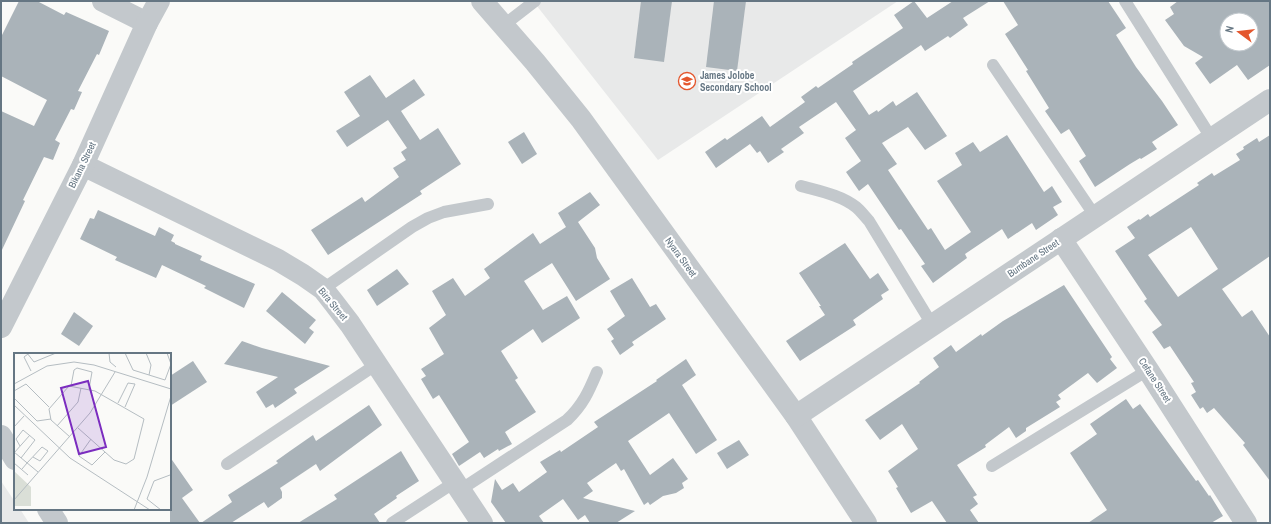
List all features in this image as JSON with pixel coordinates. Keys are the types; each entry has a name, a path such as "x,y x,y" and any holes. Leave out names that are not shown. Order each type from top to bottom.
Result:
{"street":[{"path":"103,1 147,23"},
{"name":"Bikana Street","path":"1,327 83,165 147,23 159,1"},
{"name":"Nyara Street","path":"482,1 504,25 581,119 796,416 866,523"},
{"name":"Bumbane Street","path":"796,416 1270,100"},
{"name":"Bira Street","path":"83,165 278,260 323,289 350,324 482,523"},
{"name":"Cefane Street","path":"1061,239 1148,370 1246,523"},
{"path":"1,436 14,457"},
{"path":"49,510 58,523"}],"lane":[{"path":"504,25 535,1"},
{"path":"1125,1 1212,139"},
{"path":"993,65 1095,216"},
{"path":"801,186 825,192 857,208 868,221 933,326"},
{"path":"323,289 412,227 428,218 444,212 488,204"},
{"path":"227,464 377,364"},
{"path":"992,466 1148,370"},
{"path":"392,523 567,420 577,411 585,399 597,372"}],"shaded area":[{"name":"James Jolobe Secondary School","path":"533,1 898,1 658,160"},
{"path":"1,481 14,500 14,510 21,510 29,523 1,523"}],"building":[{"path":"19,1 37,1 64,15 66,12 109,31 99,55 97,54 78,91 82,92 74,110 71,109 55,140 60,143 53,160 44,157 23,200 25,201 1,252 1,111 34,126 47,100 1,76 1,37"},
{"path":"641,1 672,1 664,62 634,58"},
{"path":"714,1 746,1 737,71 706,67"},
{"path":"914,1 927,18 953,1 990,1 963,18 968,25 950,38 948,36 925,51 921,45 853,91 869,115 877,110 878,112 893,101 896,106 917,92 947,136 925,150 908,127 882,143 897,164 888,170 928,230 931,228 945,250 971,232 937,181 962,165 955,153 973,142 980,152 1007,135 1044,192 1052,186 1062,202 1053,207 1058,215 1036,230 1032,223 1008,239 1002,229 965,254 967,258 933,283 921,266 925,264 901,229 899,230 868,184 859,191 846,172 861,161 845,138 856,130 836,102 799,127 804,133 781,149 784,152 768,163 760,151 757,153 750,144 716,168 705,152 725,138 727,140 762,116 770,127 805,102 801,97 816,86 818,88 853,64 852,62 903,28 894,15"},
{"path":"1003,1 1108,1 1126,28 1116,35 1136,67 1178,125 1152,142 1157,149 1130,164 1095,187 1079,161 1086,156 1069,129 1061,134 1045,111 1049,108 1026,71 1028,70 1005,34 1018,25"},
{"path":"1178,1 1270,1 1270,65 1248,80 1237,65 1210,84 1195,63 1203,57 1184,46 1165,20 1174,14 1170,7"},
{"path":"370,75 386,98 414,79 425,95 401,111 420,140 438,128 461,164 420,191 422,194 328,255 311,230 362,197 365,202 399,177 393,168 406,160 401,152 407,148 388,120 347,147 336,131 360,116 344,92"},
{"path":"524,132 537,154 522,164 508,142"},
{"path":"1270,135 1270,256 1222,289 1242,317 1252,310 1270,337 1270,481 1243,445 1245,443 1214,408 1207,413 1203,407 1200,409 1191,395 1196,392 1191,383 1194,382 1170,346 1164,349 1152,332 1162,325 1144,301 1147,299 1115,251 1135,238 1127,227 1148,214 1150,217 1199,185 1197,183 1212,173 1214,176 1240,160 1236,154 1244,149 1243,147 1257,138 1259,142","holes":["1191,227 1218,269 1178,297 1148,255"]},
{"path":"590,192 600,205 578,222 595,248 597,258 610,279 576,301 552,263 524,281 543,310 567,296 580,318 542,343 533,329 501,351 518,378 515,380 536,412 505,432 512,444 499,451 498,449 484,458 480,452 459,466 452,454 469,442 439,395 433,399 421,379 426,376 421,369 444,354 429,328 446,315 432,291 453,278 465,296 490,278 484,269 533,233 540,244 566,227 558,213"},
{"path":"98,210 155,236 159,227 174,235 171,241 175,244 202,256 200,260 255,284 244,308 204,288 206,286 162,265 156,278 115,260 117,257 80,239 90,218 94,219"},
{"path":"845,243 870,279 878,273 889,290 881,295 883,299 853,320 856,325 800,361 786,341 825,315 819,306 821,306 799,273"},
{"path":"397,269 409,284 377,306 367,290"},
{"path":"632,278 650,307 656,304 666,319 632,342 634,345 620,355 611,341 614,339 607,329 625,316 610,291"},
{"path":"1064,285 1112,357 1110,359 1117,368 1097,383 1088,373 1058,395 1061,399 1056,402 1060,407 1026,428 1026,431 1016,438 1009,427 985,445 986,447 957,465 977,495 973,497 978,504 970,510 979,523 947,523 932,501 911,513 888,471 918,449 902,424 880,440 865,420 920,383 919,382 939,367 933,358 951,345 956,352 981,334 982,336 1003,321"},
{"path":"282,292 316,320 309,328 314,332 305,344 266,311"},
{"path":"74,312 93,326 79,346 61,334"},
{"path":"242,341 262,348 330,366 294,389 297,393 275,408 273,404 266,408 256,392 278,377 224,364"},
{"path":"686,359 696,375 682,385 717,440 696,454 669,413 628,441 650,475 673,458 688,479 682,483 684,488 676,493 663,496 650,505 648,502 644,505 624,469 621,471 616,463 587,483 593,491 583,498 635,511 616,523 590,523 585,515 578,520 563,499 539,516 544,523 506,523 491,502 495,479 502,490 513,483 519,492 547,472 540,462 560,450 561,452 598,427 594,422 657,381 656,380"},
{"path":"193,361 207,382 171,405 171,375"},
{"path":"1126,399 1133,409 1140,404 1196,481 1198,480 1209,496 1210,495 1223,516 1211,523 1088,523 1107,510 1070,453 1097,434 1090,424"},
{"path":"369,405 382,425 320,471 316,464 280,488 282,498 268,508 264,502 231,523 201,523 232,502 228,495 278,463 276,461 290,451 313,435 316,441"},
{"path":"739,440 749,455 727,469 717,453"},
{"path":"401,451 419,481 396,496 397,498 374,514 380,523 298,523 337,499 334,495"},
{"path":"171,458 193,490 182,498 200,523 170,523"}],"place":[{"name":"James Jolobe Secondary School","path":"687,81"}]}
